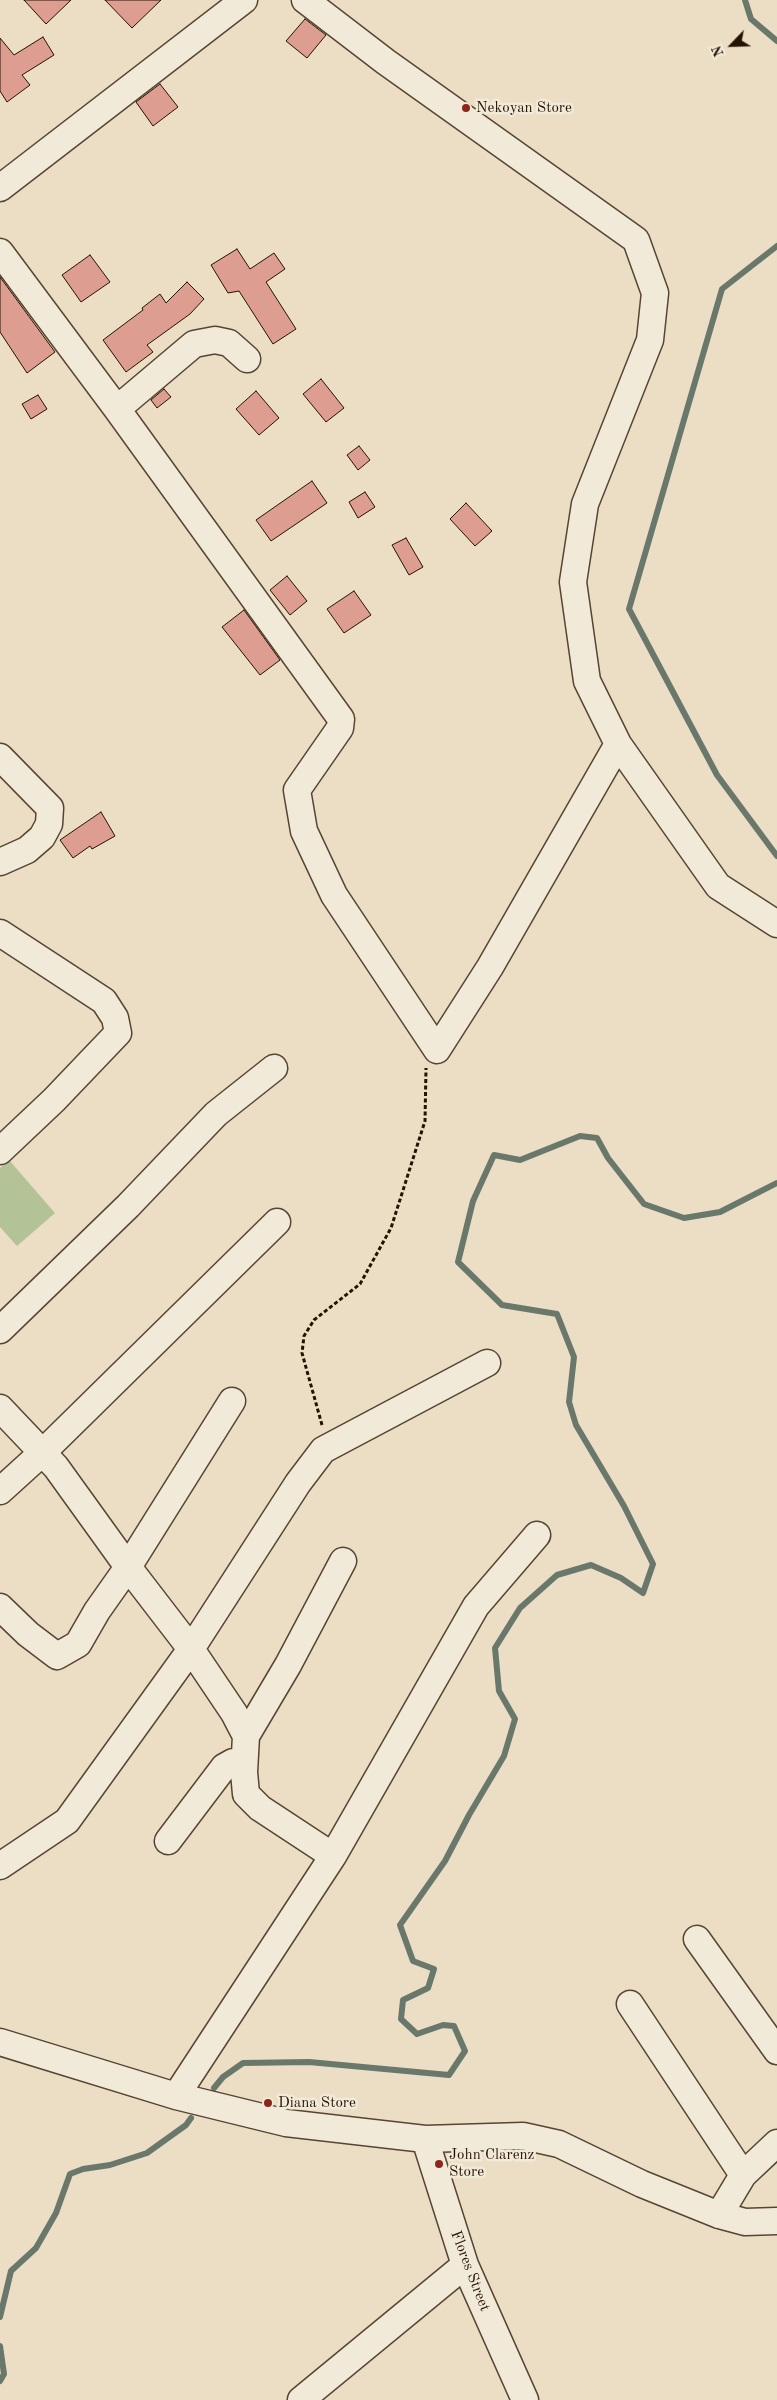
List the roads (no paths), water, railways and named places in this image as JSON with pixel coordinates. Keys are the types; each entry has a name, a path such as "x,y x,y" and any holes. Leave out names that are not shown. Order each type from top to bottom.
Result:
{"street":[{"path":"0,188 244,0"},
{"path":"305,0 386,62 636,240 655,293 650,340 585,504 573,582 587,681 618,744 718,886 777,924"},
{"path":"0,252 117,409 341,719 340,728 297,790 304,831 334,896 437,1050 490,967 618,744"},
{"path":"117,409 194,344 215,340 229,343 247,359"},
{"path":"0,757 50,808 49,824 42,837 27,850 0,862"},
{"path":"0,933 104,1001 116,1018 118,1033 54,1100 0,1151"},
{"path":"0,1330 128,1206 216,1114 274,1068"},
{"path":"0,1491 43,1452 277,1222"},
{"path":"0,1866 66,1821 191,1648 298,1483 323,1450 487,1363"},
{"path":"0,1607 28,1634 57,1656 78,1644 97,1611 128,1567 232,1401"},
{"path":"0,1408 43,1452 191,1648 246,1736"},
{"path":"176,2096 333,1856 476,1606 537,1534"},
{"path":"333,1856 260,1808 246,1794 244,1764 246,1736 288,1666 343,1561"},
{"path":"168,1841 224,1767 233,1762 244,1764"},
{"path":"697,1939 777,2051"},
{"path":"630,2004 743,2175"},
{"path":"0,2042 176,2096 286,2124 425,2139 523,2136 559,2144 642,2184 719,2214 745,2222 777,2221"},
{"name":"Flores Street","path":"425,2139 465,2265 525,2400"},
{"path":"719,2214 743,2175 777,2143"},
{"path":"301,2400 465,2265"}],"waterway":[{"path":"745,0 751,19 777,41"},
{"path":"777,246 722,289 629,609 717,775 777,856"},
{"path":"214,2088 223,2077 243,2063 309,2062 449,2075 465,2051 454,2026 443,2025 417,2034 401,2019 403,2000 428,1988 434,1969 413,1961 400,1925 445,1861 469,1815 504,1756 515,1719 499,1691 495,1648 520,1608 557,1575 591,1565 621,1578 643,1593 653,1564 624,1506 576,1425 569,1402 574,1357 557,1314 502,1305 458,1262 473,1201 494,1155 520,1160 580,1136 597,1138 608,1158 644,1204 684,1218 720,1212 777,1183"},
{"path":"0,2317 11,2271 36,2248 56,2213 70,2174 83,2169 110,2165 147,2153 186,2125 191,2118"},
{"path":"0,2346 4,2374 0,2381"}],"place":[{"name":"Nekoyan Store","path":"466,108"},
{"name":"Diana Store","path":"268,2103"},
{"name":"John Clarenz Store","path":"439,2164"}]}
